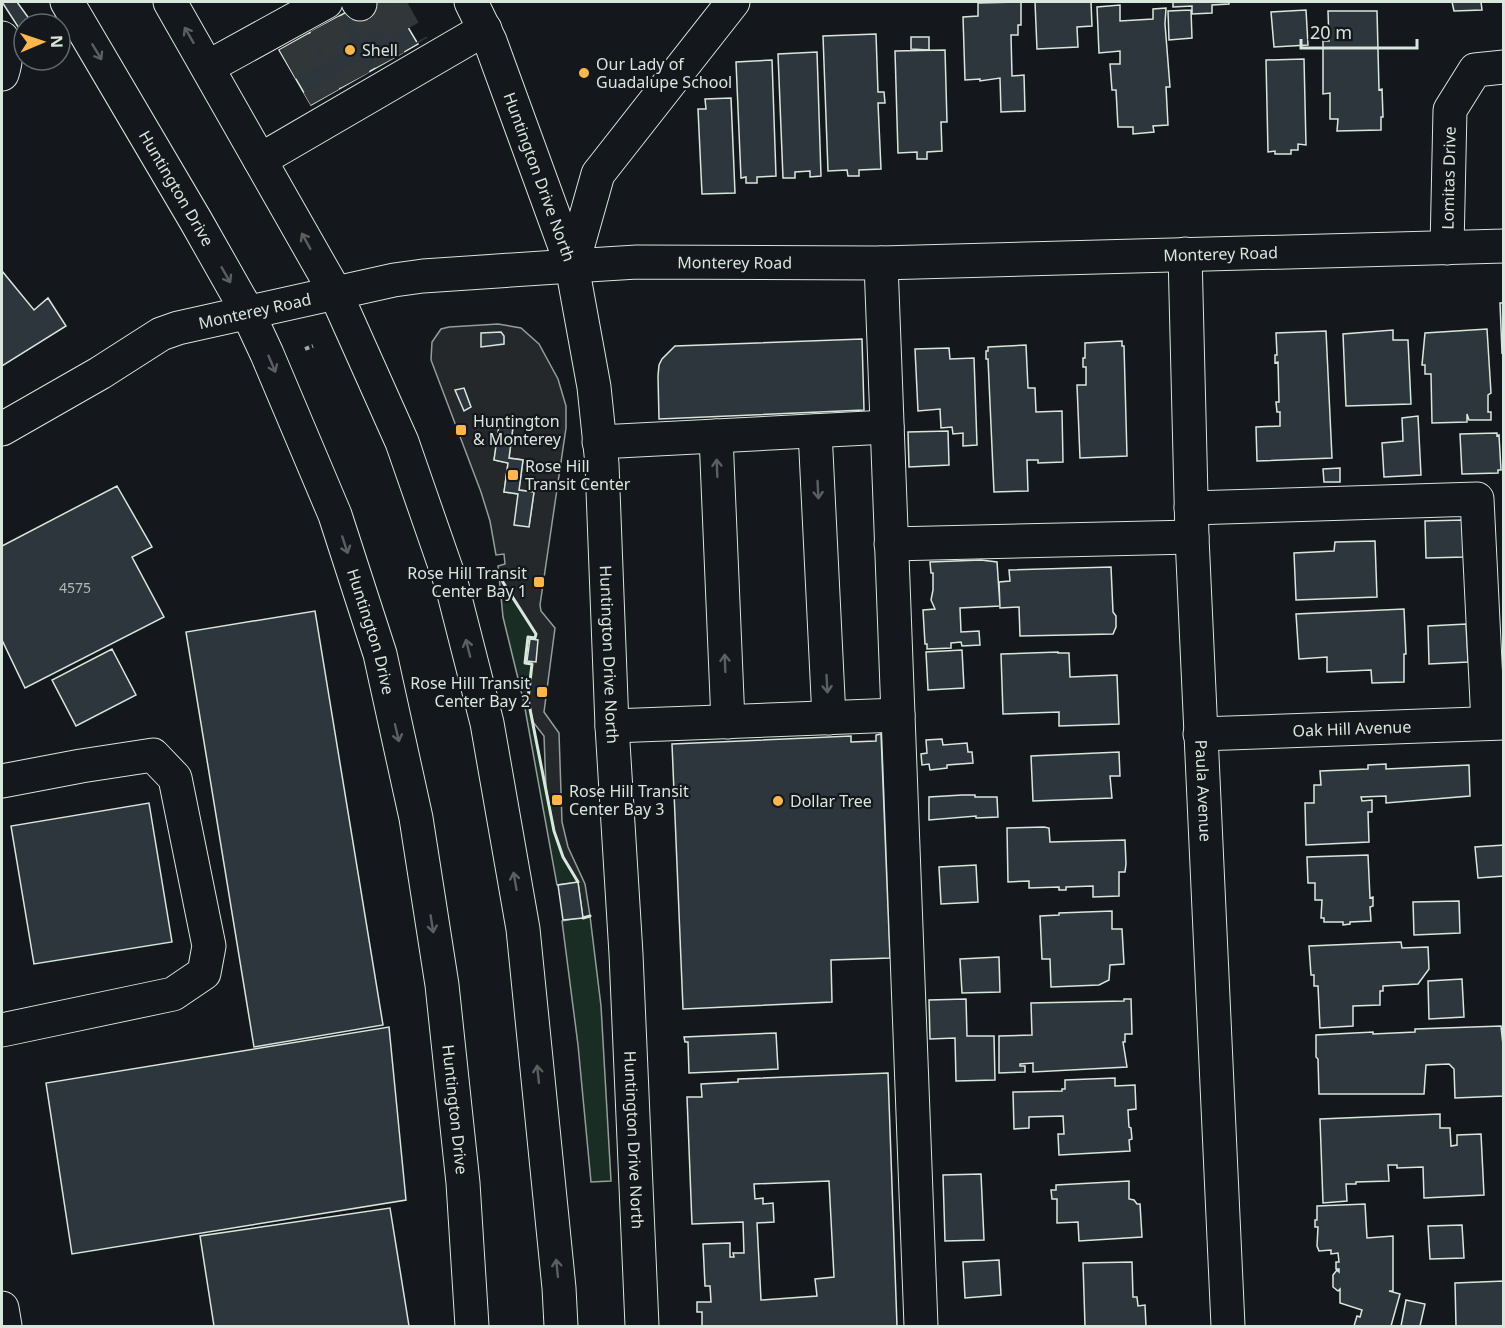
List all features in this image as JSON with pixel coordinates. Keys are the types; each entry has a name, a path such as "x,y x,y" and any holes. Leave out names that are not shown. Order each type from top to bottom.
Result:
{"street":[{"name":"Huntington Drive","path":"67,2 247,312 267,354 335,515 382,666 416,818 442,985 463,1183 472,1326"},
{"path":"170,2 335,292 402,442 452,586 487,723 523,929 561,1326"},
{"path":"572,266 598,174 733,2"},
{"path":"208,67 289,33 322,11"},
{"path":"260,160 331,107 407,62 478,15"},
{"name":"Huntington Drive North","path":"478,15 572,266 592,376 602,464 612,726 627,966 642,1326"},
{"path":"2,38 6,58 2,74"},
{"name":"Lomitas Drive","path":"1447,248 1450,110 1475,70 1503,67"},
{"name":"Monterey Road","path":"2,429 100,373 161,334 198,322 335,292 423,276 637,262 881,263 1503,246"},
{"name":"Paula Avenue","path":"1185,254 1191,522 1227,1326"},
{"path":"881,263 921,1326"},
{"path":"599,442 887,427"},
{"path":"815,431 829,718"},
{"path":"716,436 728,722"},
{"path":"891,544 1477,499 1496,723"},
{"path":"612,726 898,715"},
{"name":"Oak Hill Avenue","path":"1200,734 1496,723"},
{"path":"2,782 81,766 153,755 175,777 209,946 204,973 173,994 2,1030"},
{"path":"2,1308 4,1326"}],"path":[{"path":"305,349 313,346"}],"green space":[{"path":"499,576 536,634 535,638 528,638 525,663 532,664 528,699 554,831 563,857 578,882 557,885 524,703 503,617"},
{"path":"590,916 601,1006 611,1181 591,1182 578,1045 562,921"}],"shaded area":[{"path":"498,324 521,328 539,344 558,379 566,406 566,428 540,605 541,611 555,628 544,712 559,733 562,822 568,847 585,884 590,916 583,918 578,882 563,857 554,831 546,788 544,736 533,722 528,699 532,664 525,663 528,637 535,638 536,634 499,576 498,566 505,564 504,554 496,555 490,521 481,492 431,360 432,342 441,329","holes":["500,425 513,427 509,458 523,460 519,490 534,492 529,527 518,494 504,492 508,463 494,460"]}],"building":[{"path":"2,2 17,2 24,12 12,12 12,17"},
{"path":"364,2 393,2 418,44 311,105 279,50"},
{"path":"1021,2 1021,25 1018,25 1018,35 1011,35 1012,76 1024,75 1025,111 1001,112 1000,78 980,81 980,79 965,80 963,17 978,16 978,3"},
{"path":"1035,2 1091,2 1092,26 1077,27 1078,47 1037,49"},
{"path":"1173,2 1229,2 1229,4 1212,5 1212,13 1192,14 1192,6 1173,7"},
{"path":"1452,2 1481,2 1482,10 1454,11"},
{"path":"1120,5 1120,21 1153,19 1153,9 1166,8 1165,24 1170,87 1166,87 1168,125 1153,126 1154,132 1133,134 1133,127 1118,127 1116,90 1112,90 1110,64 1120,64 1120,51 1099,53 1097,7"},
{"path":"1191,10 1192,38 1169,40 1168,11"},
{"path":"1306,10 1308,45 1274,47 1271,12"},
{"path":"1328,11 1377,11 1379,90 1382,89 1383,117 1381,117 1381,130 1337,131 1338,119 1330,119 1330,93 1323,94 1323,41 1329,41"},
{"path":"876,34 878,92 884,92 885,103 878,103 881,169 859,170 859,176 848,176 847,170 828,171 823,36"},
{"path":"911,37 929,37 929,50 911,49"},
{"path":"945,50 947,122 941,122 942,151 927,152 927,159 917,159 917,152 898,153 895,51"},
{"path":"817,52 821,176 810,177 810,171 795,172 795,178 783,178 778,54"},
{"path":"1304,59 1306,145 1298,144 1298,150 1291,150 1291,154 1268,152 1266,60"},
{"path":"772,60 776,176 757,177 757,183 746,183 746,177 741,178 736,62"},
{"path":"731,98 735,193 702,194 698,109 706,109 705,99"},
{"path":"2,271 34,310 48,298 66,326 2,366"},
{"path":"1500,303 1504,303 1504,352 1502,353"},
{"path":"1487,329 1491,393 1488,395 1488,412 1491,412 1491,420 1469,420 1467,414 1467,422 1432,423 1431,374 1425,374 1425,365 1422,365 1425,333"},
{"path":"1393,330 1393,340 1408,340 1411,404 1346,406 1343,334"},
{"path":"1326,331 1332,458 1257,461 1256,427 1280,426 1280,412 1277,412 1276,402 1279,402 1278,362 1275,363 1276,333"},
{"path":"501,332 504,336 504,344 481,347 481,333"},
{"path":"862,339 864,410 659,419 659,365 675,346"},
{"path":"1122,341 1127,456 1080,458 1077,385 1086,385 1086,367 1083,367 1085,343"},
{"path":"1026,345 1028,388 1035,388 1036,412 1062,411 1063,462 1038,463 1038,460 1027,460 1028,491 994,492 986,351 988,347"},
{"path":"949,348 950,359 974,358 977,445 963,446 963,433 953,434 952,427 941,428 940,409 918,411 915,349"},
{"path":"464,388 471,407 464,411 455,390"},
{"path":"1418,416 1421,475 1384,477 1382,443 1403,441 1402,418"},
{"path":"499,425 513,427 509,458 523,460 519,490 534,492 529,527 514,525 518,494 504,492 508,463 494,460"},
{"path":"948,431 949,465 909,467 908,432"},
{"path":"1497,433 1501,470 1498,470 1498,473 1462,474 1460,434"},
{"path":"1340,468 1340,482 1324,482 1323,469"},
{"path":"117,486 152,547 132,557 164,617 25,688 2,640 2,546"},
{"path":"1463,520 1465,557 1426,558 1425,521"},
{"path":"1375,541 1377,597 1296,600 1294,553 1334,551 1335,542"},
{"path":"981,560 997,562 1000,606 960,608 961,632 979,631 980,645 962,646 961,642 951,643 951,648 927,649 923,610 935,609 931,600 933,573 931,573 930,562"},
{"path":"1111,567 1113,612 1116,616 1116,627 1113,634 1020,636 1019,607 1000,608 999,582 1010,581 1009,570"},
{"path":"1404,609 1406,654 1404,654 1404,682 1372,683 1371,670 1327,672 1327,657 1299,659 1296,614"},
{"path":"315,611 383,1025 254,1047 186,632"},
{"path":"1466,624 1468,662 1429,664 1428,626"},
{"path":"530,639 538,640 536,662 527,661"},
{"path":"112,649 136,695 76,726 52,680"},
{"path":"962,650 964,688 928,690 926,652"},
{"path":"1069,653 1070,677 1117,675 1119,724 1059,726 1059,712 1003,714 1001,654"},
{"path":"881,734 890,958 831,960 832,1002 683,1009 672,744 851,736 851,742 876,741 876,735"},
{"path":"942,739 943,745 967,743 968,752 972,752 973,763 947,765 947,768 930,770 929,764 922,765 921,754 927,753 926,740"},
{"path":"1119,752 1120,776 1110,776 1112,798 1033,801 1031,756"},
{"path":"1386,764 1386,769 1469,765 1470,796 1386,803 1386,796 1361,797 1362,801 1372,800 1372,812 1368,812 1369,842 1306,845 1305,803 1314,803 1314,785 1321,785 1320,771 1368,769 1368,765"},
{"path":"962,795 997,797 998,817 976,818 976,816 929,820 929,797"},
{"path":"149,803 172,942 34,964 11,826"},
{"path":"1007,828 1049,828 1050,842 1125,840 1126,864 1125,872 1119,872 1119,896 1093,897 1093,886 1066,887 1066,890 1059,890 1059,887 1029,888 1029,881 1008,882"},
{"path":"1504,845 1504,876 1478,878 1475,847"},
{"path":"1368,855 1370,898 1373,897 1373,906 1370,907 1371,921 1350,922 1350,924 1343,925 1343,922 1324,922 1324,918 1321,918 1322,900 1315,900 1315,883 1308,883 1307,857"},
{"path":"976,865 978,902 941,904 939,867"},
{"path":"578,882 583,918 563,920 558,885"},
{"path":"1459,901 1460,933 1414,935 1413,902"},
{"path":"1112,911 1112,929 1122,929 1124,964 1110,965 1109,980 1099,985 1051,987 1050,959 1042,959 1040,916"},
{"path":"1401,942 1402,948 1428,947 1429,969 1418,984 1383,986 1383,991 1380,991 1380,1005 1353,1006 1353,1026 1320,1028 1318,986 1314,986 1314,975 1311,975 1309,946"},
{"path":"999,957 1000,992 962,993 960,959"},
{"path":"1462,979 1464,1017 1429,1019 1428,981"},
{"path":"966,999 967,1036 994,1036 995,1080 956,1081 955,1038 930,1039 929,1000"},
{"path":"1124,999 1131,999 1132,1034 1125,1034 1125,1042 1123,1042 1127,1067 1033,1072 1033,1063 1020,1064 1020,1066 1025,1066 1025,1072 999,1073 999,1036 1032,1035 1031,1003 1124,1001"},
{"path":"1501,1026 1504,1096 1455,1098 1454,1069 1449,1064 1426,1065 1424,1094 1319,1094 1316,1035 1415,1032 1415,1029"},
{"path":"389,1027 406,1200 72,1254 46,1083"},
{"path":"776,1033 778,1069 689,1073 688,1042 685,1042 684,1037"},
{"path":"888,1073 897,1326 702,1326 702,1312 697,1312 697,1302 711,1302 710,1286 705,1286 703,1244 730,1243 730,1257 734,1257 733,1253 744,1253 743,1222 692,1224 687,1097 702,1097 701,1084 738,1082 738,1079","holes":["829,1181 834,1277 815,1279 817,1296 761,1300 757,1223 774,1222 773,1203 763,1204 763,1198 755,1199 754,1184"]},
{"path":"1115,1078 1115,1086 1135,1085 1136,1109 1128,1110 1132,1139 1129,1140 1130,1151 1059,1155 1058,1134 1064,1134 1063,1116 1029,1117 1029,1128 1014,1129 1013,1092 1062,1091 1065,1089 1065,1080"},
{"path":"1440,1114 1440,1128 1450,1128 1451,1146 1457,1145 1457,1135 1481,1134 1484,1195 1424,1198 1423,1167 1397,1168 1397,1165 1388,1165 1389,1181 1346,1184 1347,1201 1323,1203 1320,1119"},
{"path":"981,1174 984,1240 945,1241 943,1175"},
{"path":"1129,1181 1129,1199 1140,1204 1142,1237 1079,1241 1078,1222 1057,1223 1057,1199 1052,1199 1051,1190 1056,1190 1056,1185"},
{"path":"1365,1204 1367,1238 1393,1236 1393,1291 1389,1291 1400,1294 1391,1326 1354,1326 1362,1310 1340,1303 1340,1289 1338,1291 1333,1287 1333,1275 1337,1270 1339,1272 1339,1269 1336,1269 1336,1262 1339,1262 1338,1253 1331,1254 1331,1250 1319,1251 1317,1246 1318,1227 1315,1227 1315,1220 1317,1220 1317,1206"},
{"path":"390,1208 409,1326 214,1326 200,1236"},
{"path":"1462,1225 1464,1258 1430,1259 1428,1226"},
{"path":"999,1260 1001,1295 965,1298 963,1262"},
{"path":"1132,1262 1133,1297 1137,1297 1138,1306 1145,1305 1146,1326 1085,1326 1083,1263"},
{"path":"1504,1281 1504,1326 1456,1326 1455,1283"},
{"path":"1406,1300 1425,1304 1420,1326 1401,1326"}],"tunnel":[{"path":"388,2 413,46"},
{"path":"360,4 390,60"},
{"path":"325,24 355,80"},
{"path":"294,42 325,97"}],"wall":[{"path":"499,576 536,634 535,638 528,637 525,663 532,664 528,699 554,831 563,857 578,882"},
{"path":"583,918 590,916"}],"place":[{"name":"Shell","path":"350,50"},
{"name":"Our Lady of Guadalupe School","path":"584,73"},
{"name":"Huntington & Monterey","path":"461,430"},
{"name":"Rose Hill Transit Center","path":"513,475"},
{"name":"Rose Hill Transit Center Bay 1","path":"539,582"},
{"name":"Rose Hill Transit Center Bay 2","path":"542,692"},
{"name":"Rose Hill Transit Center Bay 3","path":"557,800"},
{"name":"Dollar Tree","path":"778,801"}]}
